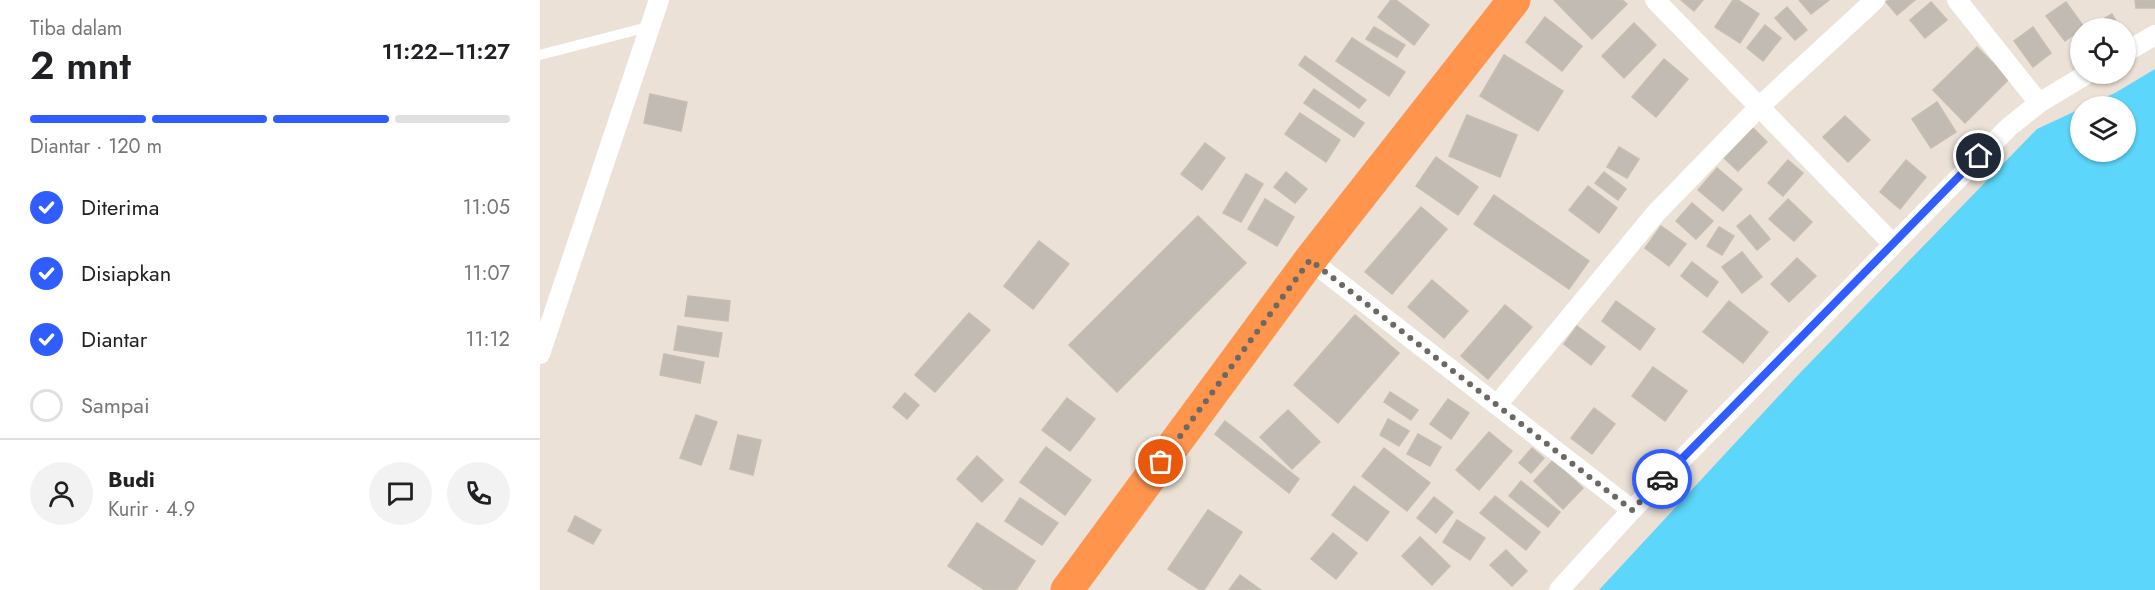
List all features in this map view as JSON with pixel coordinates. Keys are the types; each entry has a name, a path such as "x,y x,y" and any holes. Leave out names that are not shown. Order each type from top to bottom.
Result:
{"highway":[{"path":"1067,590 1310,260 1514,0"}],"street":[{"path":"540,354 648,27 659,0"},
{"path":"1655,0 1892,243"},
{"path":"1497,405 1656,213 1759,107 1875,0"},
{"path":"1957,0 2039,103"},
{"path":"2136,46 2155,35"},
{"path":"1559,590 1632,510 1892,243 2009,127 2039,103 2070,84"},
{"path":"1310,260 1632,510"}],"lane":[{"path":"540,55 648,27"}],"water":[{"path":"2155,69 2155,590 1599,590 1799,374 2037,129 2070,114 2070,162 2136,162 2136,96 2108,96 2130,84 2136,84 2136,80"}],"building":[{"path":"1391,0 1396,0 1429,25 1414,45 1378,17"},
{"path":"1554,0 1622,0 1627,4 1592,39"},
{"path":"1681,0 1703,0 1694,11"},
{"path":"1733,0 1738,0 1759,14 1740,43 1715,27"},
{"path":"1799,0 1829,0 1811,14"},
{"path":"1915,0 1897,15 1886,2"},
{"path":"2135,0 2155,0 2155,8 2136,8"},
{"path":"1931,2 1947,20 1925,38 1910,20"},
{"path":"2066,2 2078,18 2070,18 2070,37 2065,41 2046,16"},
{"path":"1787,7 1807,30 1795,40 1775,18"},
{"path":"1545,17 1582,46 1562,71 1526,42"},
{"path":"1634,23 1656,45 1624,78 1602,56"},
{"path":"1765,25 1781,38 1763,61 1747,48"},
{"path":"1374,27 1405,45 1397,57 1366,39"},
{"path":"2033,27 2051,53 2033,67 2014,41"},
{"path":"1352,38 1405,72 1389,96 1336,61"},
{"path":"1977,47 2009,79 1965,123 1933,90"},
{"path":"1504,55 1563,91 1538,131 1480,96"},
{"path":"1305,56 1366,100 1359,108 1299,65"},
{"path":"1664,59 1688,79 1656,117 1632,97"},
{"path":"1314,89 1364,123 1354,137 1304,103"},
{"path":"650,94 687,102 681,131 644,123"},
{"path":"1937,102 1956,132 1931,148 1912,119"},
{"path":"1300,113 1340,140 1326,162 1285,134"},
{"path":"1467,115 1517,135 1500,177 1449,156"},
{"path":"1845,116 1870,140 1848,162 1823,137"},
{"path":"1753,128 1767,142 1738,171 1724,158"},
{"path":"1205,143 1225,158 1202,190 1181,174"},
{"path":"1619,147 1639,159 1627,178 1607,167"},
{"path":"1436,157 1478,187 1458,215 1416,186"},
{"path":"1788,160 1803,173 1783,196 1768,183"},
{"path":"1906,160 1926,177 1900,209 1880,192"},
{"path":"1717,168 1742,189 1723,211 1698,190"},
{"path":"1286,172 1307,189 1295,203 1274,187"},
{"path":"1604,172 1626,189 1618,200 1595,183"},
{"path":"1246,174 1263,184 1241,222 1223,213"},
{"path":"1588,186 1617,208 1599,233 1569,210"},
{"path":"1494,195 1589,261 1569,289 1474,224"},
{"path":"1265,199 1294,217 1277,246 1248,229"},
{"path":"1788,199 1812,222 1794,241 1769,219"},
{"path":"1692,203 1713,221 1696,239 1676,221"},
{"path":"1421,207 1447,229 1392,294 1365,272"},
{"path":"1750,215 1770,239 1757,250 1737,226"},
{"path":"1198,216 1246,263 1117,392 1069,345"},
{"path":"1661,226 1686,244 1669,266 1645,248"},
{"path":"1719,227 1734,236 1722,255 1707,246"},
{"path":"1039,241 1069,264 1033,309 1004,286"},
{"path":"1742,252 1762,277 1742,293 1722,267"},
{"path":"1797,258 1816,276 1789,302 1771,284"},
{"path":"1692,262 1718,282 1707,297 1681,276"},
{"path":"1432,280 1468,311 1444,338 1408,307"},
{"path":"688,296 730,301 728,321 685,316"},
{"path":"1616,301 1655,329 1640,350 1602,321"},
{"path":"1729,301 1768,332 1743,363 1703,332"},
{"path":"1505,305 1532,327 1488,379 1461,356"},
{"path":"969,313 990,330 935,392 915,375"},
{"path":"1355,315 1399,353 1338,423 1294,385"},
{"path":"678,326 722,333 718,357 674,350"},
{"path":"1577,326 1605,347 1591,365 1564,344"},
{"path":"664,354 704,362 700,383 660,375"},
{"path":"1653,367 1687,391 1665,421 1632,396"},
{"path":"1390,392 1418,410 1411,420 1384,402"},
{"path":"905,393 919,405 907,419 893,407"},
{"path":"1067,398 1095,419 1070,451 1042,430"},
{"path":"1448,399 1469,413 1451,439 1430,424"},
{"path":"1594,408 1615,424 1592,454 1571,438"},
{"path":"1288,410 1320,442 1292,469 1260,437"},
{"path":"696,415 717,422 701,465 680,458"},
{"path":"1388,419 1409,431 1399,446 1380,435"},
{"path":"1225,421 1299,479 1289,493 1215,434"},
{"path":"1489,432 1512,451 1479,490 1456,470"},
{"path":"1418,434 1441,447 1430,466 1407,454"},
{"path":"738,435 761,440 753,475 730,469"},
{"path":"1046,447 1091,480 1065,515 1020,482"},
{"path":"1384,448 1430,483 1407,511 1362,476"},
{"path":"1532,448 1544,458 1531,473 1519,463"},
{"path":"977,456 1003,480 982,502 957,479"},
{"path":"1553,460 1583,488 1563,509 1534,481"},
{"path":"1521,481 1560,512 1548,527 1509,496"},
{"path":"1354,486 1389,512 1367,541 1332,515"},
{"path":"1495,496 1540,532 1526,550 1480,513"},
{"path":"1434,497 1453,512 1436,533 1417,518"},
{"path":"1020,498 1058,523 1042,545 1005,521"},
{"path":"1208,510 1242,532 1204,590 1200,590 1168,569"},
{"path":"575,516 601,530 593,544 568,531"},
{"path":"1457,520 1485,538 1470,560 1443,542"},
{"path":"977,523 1035,561 1016,590 985,590 948,566"},
{"path":"1333,533 1357,553 1336,579 1311,559"},
{"path":"1420,537 1450,566 1432,585 1402,556"},
{"path":"1506,550 1527,571 1512,586 1490,565"},
{"path":"1240,575 1261,590 1229,590"}],"way so far":[{"path":"1161,462 1310,260 1632,510 1662,479"}],"route":[{"path":"1662,479 1979,156"}]}
